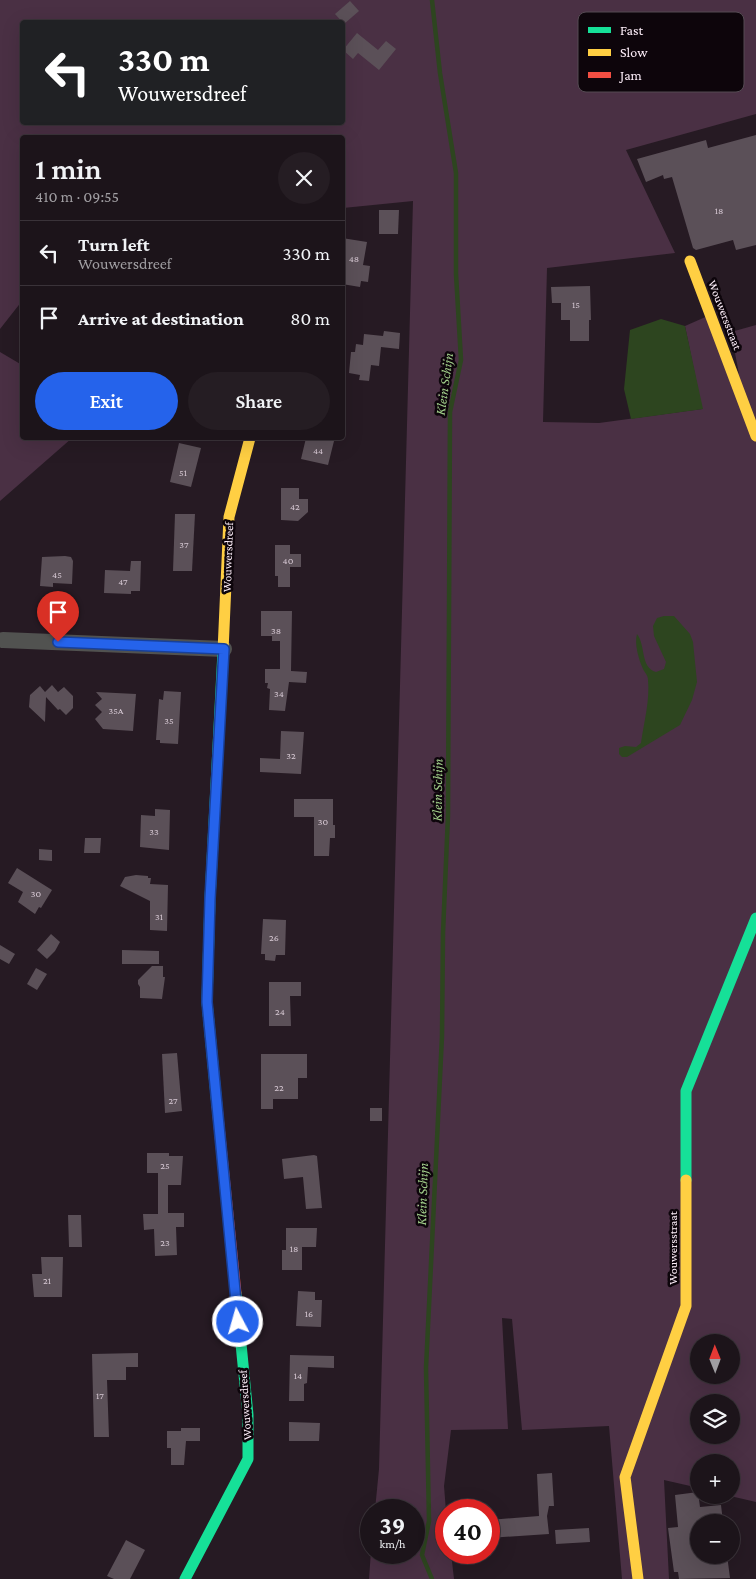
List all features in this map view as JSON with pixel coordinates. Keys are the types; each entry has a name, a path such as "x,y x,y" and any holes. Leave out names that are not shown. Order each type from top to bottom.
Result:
{"street":[{"name":"Wouwersstraat","path":"690,261 756,436"},
{"name":"Wouwersdreef","path":"186,1579 248,1460 248,1416 207,1002 210,899 224,649 229,517 249,440"},
{"path":"3,640 224,649"},
{"name":"Wouwersstraat","path":"638,1579 625,1477 686,1306 686,1091 756,918"}],"shaded area":[{"path":"0,0 756,0 756,114 626,150 675,253 547,268 543,422 599,423 702,409 685,326 710,315 739,374 731,332 756,325 756,1502 740,1498 740,1454 690,1454 690,1486 664,1480 669,1579 622,1579 609,1426 522,1430 512,1319 502,1318 508,1429 451,1430 444,1486 445,1499 435,1499 435,1564 452,1564 454,1579 369,1579 370,1564 425,1564 425,1499 376,1499 379,1469 413,201 345,208 345,135 20,135 20,304 0,329"},
{"path":"661,319 685,326 703,409 631,419 624,389 630,330"},
{"path":"0,352 20,364 20,440 70,440 0,501"},
{"path":"674,616 690,634 693,642 697,682 692,700 680,725 627,757 622,757 619,754 619,748 625,746 636,747 641,743 647,703 648,678 637,652 637,634 648,666 656,672 664,669 666,662 654,636 653,626 657,618"}],"building":[{"path":"350,1 359,11 345,23 345,20 340,20 335,14"},
{"path":"357,33 378,50 386,41 396,49 379,70 358,53 353,59 345,52 345,48"},
{"path":"756,135 756,245 736,250 733,240 696,250 693,248 672,177 664,179 663,175 646,182 637,159 706,140 708,148"},
{"path":"379,210 399,210 398,234 379,234"},
{"path":"345,238 367,242 363,265 370,266 368,282 361,281 360,287 345,284"},
{"path":"590,286 591,320 589,320 589,341 570,341 570,320 561,320 561,303 552,303 551,287"},
{"path":"384,331 400,333 399,349 381,347 379,366 371,365 369,381 359,380 360,375 349,373 351,352 355,352 356,344 363,345 364,334 383,336"},
{"path":"306,440 334,441 328,465 301,459"},
{"path":"179,443 201,448 191,487 170,482"},
{"path":"281,488 299,488 299,499 308,499 308,512 298,521 281,520"},
{"path":"175,514 195,514 192,571 173,571"},
{"path":"275,545 290,545 290,554 301,554 301,567 290,567 290,587 278,587 278,576 275,576"},
{"path":"42,557 71,557 73,561 72,584 53,583 53,587 40,586"},
{"path":"131,561 141,561 140,591 131,591 131,594 104,593 105,570 130,571"},
{"path":"261,611 292,611 291,671 307,672 306,683 289,682 285,711 269,710 270,689 267,688 268,683 265,683 265,669 280,669 280,641 272,641 272,636 261,636"},
{"path":"52,685 58,692 64,687 73,696 73,708 66,715 60,709 58,710 46,697 45,722 29,707 30,695 40,686 45,692"},
{"path":"164,691 181,692 178,744 160,743 160,740 156,740 159,699 163,700"},
{"path":"96,692 136,694 133,731 103,729 95,719 102,712 95,705 102,699"},
{"path":"281,731 304,732 301,774 260,772 260,758 280,759"},
{"path":"294,799 333,799 335,838 330,838 329,856 314,856 314,817 294,817"},
{"path":"155,809 170,810 169,850 140,847 141,815 155,816"},
{"path":"85,838 101,838 100,853 84,853"},
{"path":"39,849 52,850 52,861 39,860"},
{"path":"17,868 52,890 35,914 18,902 23,892 8,883"},
{"path":"136,875 148,876 148,878 151,878 150,884 168,885 167,931 150,930 150,901 120,886 125,877"},
{"path":"263,919 286,920 285,955 276,955 275,961 265,960 265,954 261,954"},
{"path":"51,934 60,942 47,959 37,950"},
{"path":"0,945 15,954 9,964 0,959"},
{"path":"122,950 159,951 159,964 122,964"},
{"path":"152,966 163,966 163,977 165,977 162,999 140,998 138,980"},
{"path":"36,968 47,974 37,990 27,984"},
{"path":"269,982 301,982 301,996 290,996 291,1026 269,1026"},
{"path":"177,1053 182,1111 165,1113 162,1054"},
{"path":"261,1054 307,1054 307,1078 298,1078 298,1099 273,1099 273,1109 261,1109"},
{"path":"370,1108 382,1108 382,1121 370,1121"},
{"path":"147,1153 169,1153 169,1156 183,1156 181,1185 168,1185 168,1213 184,1213 184,1227 176,1227 177,1255 155,1256 154,1229 144,1230 143,1214 158,1214 158,1173 147,1173"},
{"path":"317,1156 322,1208 306,1209 303,1177 284,1179 282,1159"},
{"path":"68,1215 81,1215 82,1247 69,1247"},
{"path":"286,1228 317,1228 316,1247 302,1247 302,1270 282,1270 282,1250 286,1250"},
{"path":"41,1257 63,1257 62,1297 34,1297 32,1274 42,1274"},
{"path":"298,1291 315,1292 315,1300 322,1300 321,1327 296,1326"},
{"path":"138,1353 138,1367 126,1367 126,1380 107,1380 109,1437 94,1437 92,1354"},
{"path":"290,1355 334,1356 334,1368 308,1367 307,1383 304,1384 304,1401 289,1401"},
{"path":"289,1422 320,1423 319,1441 289,1441"},
{"path":"181,1428 200,1428 200,1441 186,1441 184,1465 171,1465 171,1448 167,1448 167,1431 181,1431"},
{"path":"552,1473 554,1506 549,1506 547,1516 549,1534 500,1537 500,1519 539,1516 537,1474"},
{"path":"690,1493 690,1504 700,1504 700,1507 721,1505 722,1514 690,1514 690,1564 728,1564 730,1578 679,1579 678,1572 674,1572 668,1528 678,1527 675,1495"},
{"path":"589,1528 590,1542 556,1544 555,1530"},
{"path":"126,1540 145,1550 130,1579 114,1579 107,1576"}],"waterway":[{"name":"Klein Schijn","path":"432,0 440,73 456,173 456,274 461,360 450,412 448,815 443,933 442,1036 426,1368 429,1521 422,1555 432,1579"}],"traffic: fast":[{"path":"217,1106 207,1002 210,899 223,651"},
{"path":"686,1180 686,1091 756,918"},
{"path":"185,1579 248,1459 248,1415 236,1293"}],"traffic: slow":[{"path":"690,261 756,436"},
{"path":"223,651 229,517 249,440"},
{"path":"638,1579 625,1477 686,1306 686,1180"}],"traffic: jam":[{"path":"217,1106 236,1293"}],"route":[{"path":"58,642 224,649 210,899 207,1002 238,1322"}]}
